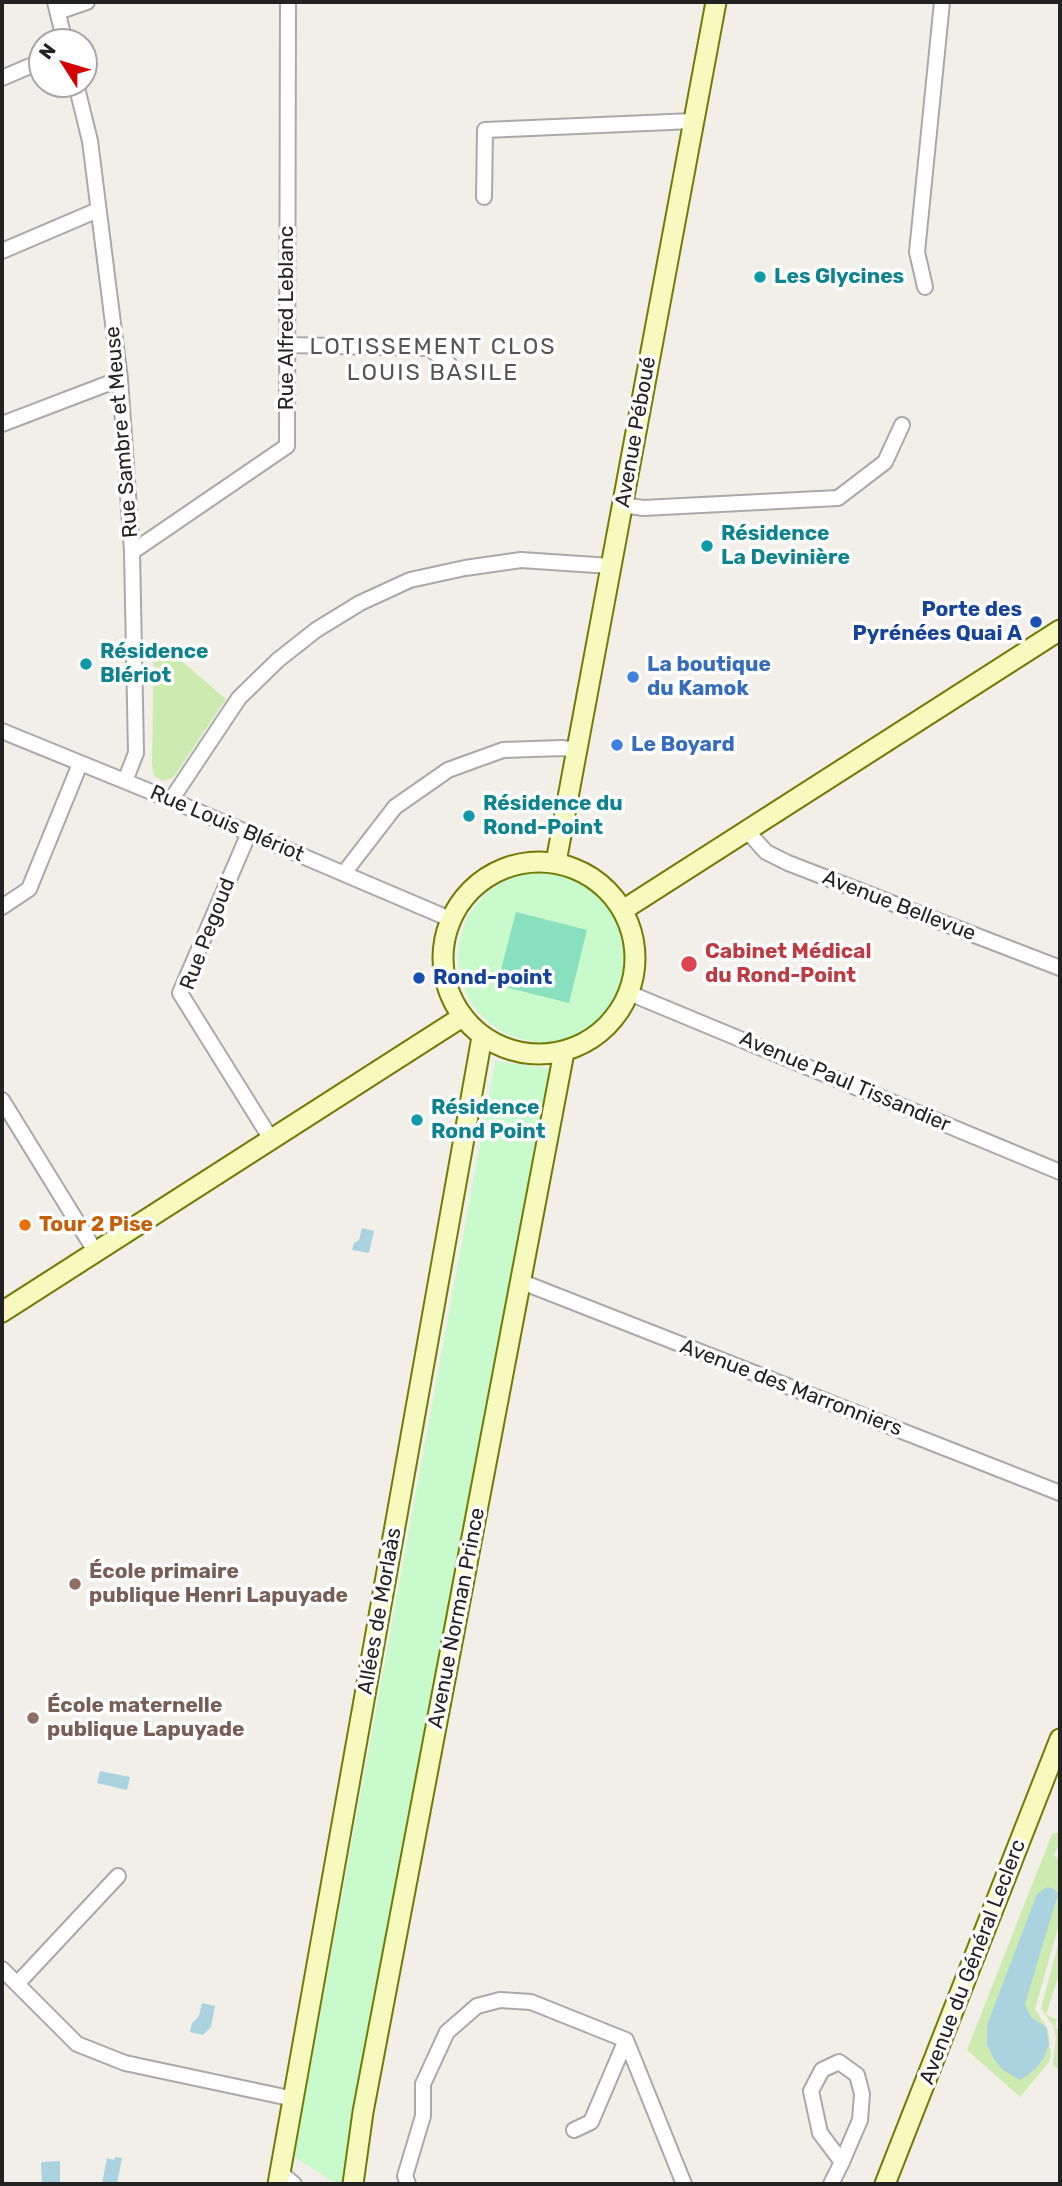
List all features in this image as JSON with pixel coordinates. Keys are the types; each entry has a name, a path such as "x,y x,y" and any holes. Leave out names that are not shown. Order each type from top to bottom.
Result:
{"street":[{"path":"62,28 57,7 87,2"},
{"name":"Rue Alfred Leblanc","path":"132,552 287,446 288,2"},
{"name":"Avenue Péboué","path":"556,862 716,2"},
{"path":"925,287 916,252 942,2"},
{"path":"2,78 28,67"},
{"name":"Rue Sambre et Meuse","path":"79,98 90,141 120,379 132,552 136,753 125,781"},
{"path":"484,197 485,130 694,121"},
{"path":"2,251 98,210"},
{"path":"287,345 429,348 449,364"},
{"path":"2,424 120,379"},
{"path":"623,505 643,508 838,498 885,462 902,425"},
{"path":"171,800 239,698 278,660 316,630 360,603 410,580 465,568 522,560 611,566"},
{"path":"623,910 1060,631"},
{"name":"Rue Louis Blériot","path":"2,732 171,800 450,919"},
{"path":"345,873 395,807 448,770 503,750 577,750"},
{"path":"2,907 29,889 80,764"},
{"name":"Avenue Bellevue","path":"747,831 766,852 788,863 1060,968"},
{"name":"Rue Pegoud","path":"249,833 180,993 271,1139"},
{"path":"524,862 556,862 583,872 606,888 623,910 633,936 636,965 629,993 614,1019 592,1039 564,1052 535,1055 517,1053 482,1037 462,1017 449,995 443,970 443,944 450,919 468,892 494,872 524,862"},
{"name":"Avenue Paul Tissandier","path":"629,993 1060,1172"},
{"path":"2,1312 462,1017"},
{"name":"Allées de Morlaàs","path":"284,2180 294,2099 482,1037"},
{"name":"Avenue Norman Prince","path":"353,2184 365,2099 564,1052"},
{"path":"2,1100 95,1251"},
{"name":"Avenue des Marronniers","path":"522,1282 1060,1493"},
{"name":"Avenue du Général Leclerc","path":"886,2184 1060,1739"},
{"path":"17,1984 118,1876"},
{"path":"2,1969 77,2044 125,2063 294,2099"},
{"path":"408,2184 405,2176 423,2116 423,2084 447,2032 477,2006 500,2000 531,2002 626,2040 684,2184"},
{"path":"574,2130 591,2122 626,2040"},
{"path":"831,2184 842,2162 860,2120 862,2094 857,2075 839,2062 822,2070 811,2091 820,2133 842,2162"}],"green space":[{"path":"159,642 226,699 175,775 163,781 154,776 152,764 154,645"},
{"path":"543,872 575,879 603,897 621,925 628,957 621,989 603,1017 575,1035 543,1042 511,1035 483,1017 465,989 458,957 465,925 483,897 511,879"},
{"path":"516,912 587,930 569,1003 497,985"},
{"path":"495,1061 551,1069 343,2184 337,2184 294,2157"},
{"path":"1060,1832 1060,1842 1054,1855 1060,1861 1060,1921 1035,2009 1048,2029 1051,2054 1049,2062 1020,2097 967,2050 1052,1834"},
{"path":"1060,1938 1060,1971 1046,2015 1057,2019 1055,2028 1060,2030 1060,2071 1053,2065 1056,2036 1053,2026 1041,2008"}],"water":[{"path":"362,1228 374,1231 369,1253 352,1250 354,1243 359,1240"},
{"path":"100,1771 130,1777 127,1790 97,1783"},
{"path":"1047,1887 1058,1894 1025,2004 1031,2017 1046,2027 1049,2044 1037,2067 1020,2080 1003,2070 994,2059 987,2044 987,2025 1037,1894"},
{"path":"202,2003 215,2006 211,2027 203,2035 190,2032 192,2023 199,2016"},
{"path":"115,2157 122,2158 117,2184 102,2183 107,2158 114,2160"},
{"path":"60,2161 60,2184 42,2184 41,2162"}],"place":[{"name":"Les Glycines","path":"760,277"},
{"name":"Résidence La Devinière","path":"707,546"},
{"name":"Porte des Pyrénées Quai A","path":"1036,622"},
{"name":"Résidence Blériot","path":"86,664"},
{"name":"La boutique du Kamok","path":"633,677"},
{"name":"Le Boyard","path":"617,745"},
{"name":"Résidence du Rond-Point","path":"469,816"},
{"name":"Cabinet Médical du Rond-Point","path":"689,964"},
{"name":"Rond-point","path":"419,978"},
{"name":"Résidence Rond Point","path":"417,1120"},
{"name":"Tour 2 Pise","path":"25,1225"},
{"name":"École primaire publique Henri Lapuyade","path":"75,1584"},
{"name":"École maternelle publique Lapuyade","path":"33,1718"}],"district":[{"name":"LOTISSEMENT CLOS LOUIS BASILE","path":"433,360"}]}
